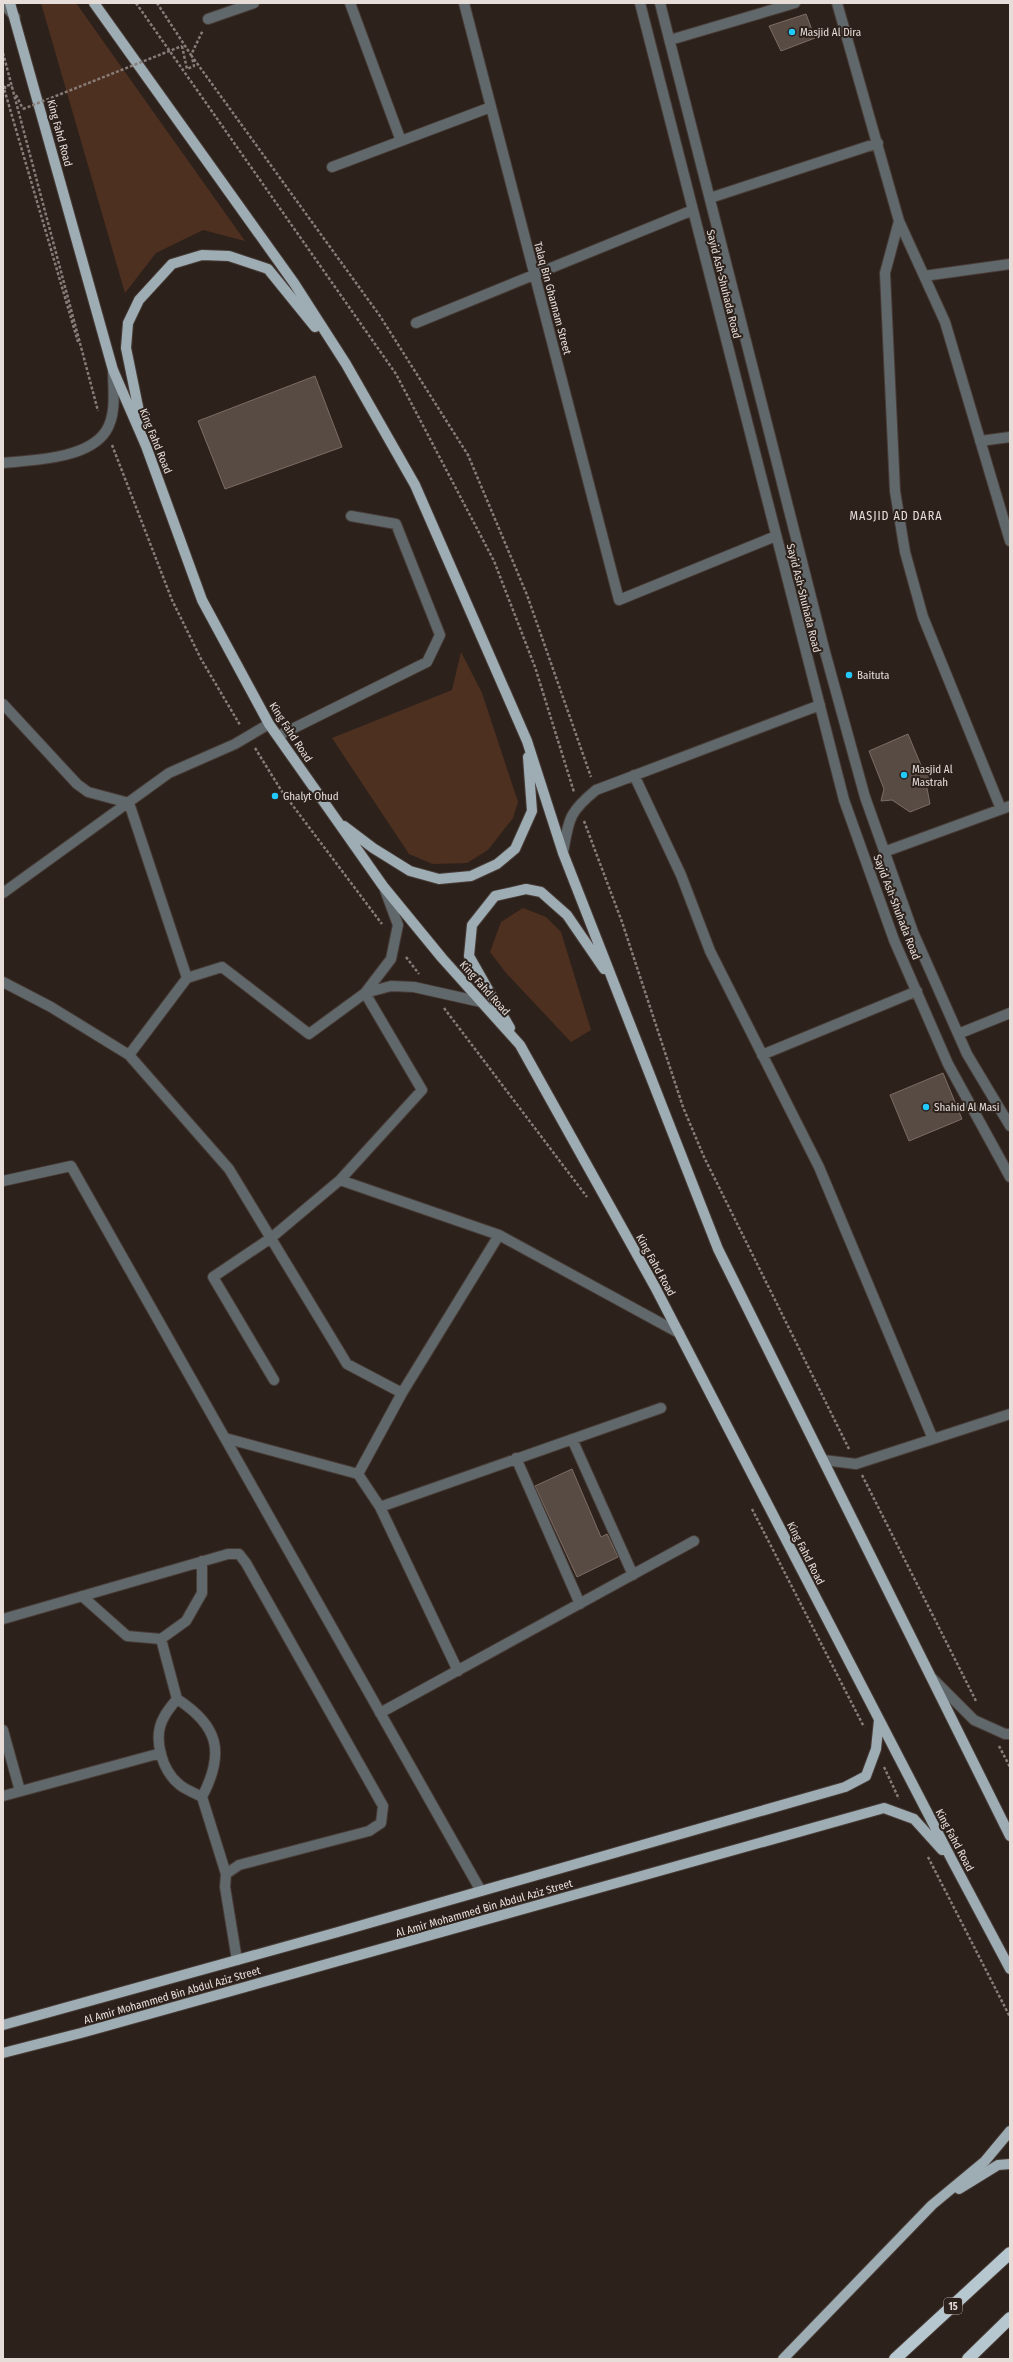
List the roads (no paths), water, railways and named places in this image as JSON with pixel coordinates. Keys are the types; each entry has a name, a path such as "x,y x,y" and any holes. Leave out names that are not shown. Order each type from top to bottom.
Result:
{"highway":[{"name":"15","path":"895,2359 1010,2253"},
{"path":"968,2359 1010,2318"}],"main road":[{"name":"King Fahd Road","path":"10,3 16,17 113,370 146,446 202,600 270,724 383,886 481,1002 520,1045 679,1333 952,1862 1010,1968"},
{"path":"94,3 294,283 346,364 415,485 527,741 563,853 718,1249 1010,1836"},
{"path":"146,446 126,348 128,323 138,300 172,264 202,255 229,256 268,269 346,364"},
{"path":"336,820 373,848 410,871 439,879 471,876 497,864 515,849 532,811 527,741"},
{"path":"520,1045 469,956 472,925 495,896 526,889 541,892 567,915 614,984"},
{"name":"Al Amir Mohammed Bin Abdul Aziz Street","path":"3,2025 481,1892 845,1787 866,1776 875,1750 879,1720"},
{"name":"Al Amir Mohammed Bin Abdul Aziz Street","path":"3,2053 286,1976 884,1808 914,1819 952,1862"},
{"path":"783,2359 932,2206 984,2161 1010,2131"},
{"path":"932,2206 998,2165 1010,2164"}],"street":[{"path":"3,3 16,17"},
{"path":"208,19 254,3"},
{"path":"350,3 401,141"},
{"name":"Talaq Bin Ghannam Street","path":"464,3 619,600 776,536"},
{"name":"Sayid Ash-Shuhada Road","path":"640,3 844,800 894,940 948,1064 1010,1176"},
{"name":"Sayid Ash-Shuhada Road","path":"660,3 824,652 865,796 913,932 967,1054 1010,1126"},
{"path":"670,40 796,3"},
{"path":"837,3 899,221 945,322 1010,541"},
{"path":"332,166 491,107"},
{"path":"710,198 878,143"},
{"path":"416,323 693,210"},
{"path":"884,852 1006,808 923,617 904,552 896,491 885,273 899,221"},
{"path":"924,276 1010,264"},
{"path":"3,463 65,457 94,442 106,431 113,411 113,370"},
{"path":"980,441 1010,437"},
{"path":"278,736 427,662 440,635 396,524 351,516"},
{"path":"3,704 77,784 88,792 129,803"},
{"path":"563,853 569,818 578,804 596,790 820,705"},
{"path":"3,893 169,773 235,744 270,724"},
{"path":"634,775 681,875 710,951 819,1167 933,1439"},
{"path":"129,803 188,978"},
{"path":"129,1055 188,978 222,967 309,1034 365,993 391,958 398,925 383,886"},
{"path":"3,982 52,1007 129,1055 229,1169 347,1364 402,1393"},
{"path":"365,993 390,986 431,990 481,1002"},
{"path":"762,1055 917,991"},
{"path":"274,1380 214,1276 271,1238 340,1180 422,1090 365,993"},
{"path":"958,1034 1010,1013"},
{"path":"3,1181 71,1166 481,1892"},
{"path":"340,1180 499,1235 679,1333"},
{"path":"358,1474 402,1393 499,1235"},
{"path":"380,1507 572,1438 661,1408"},
{"path":"823,1460 856,1464 1010,1414"},
{"path":"224,1438 358,1474 380,1507 458,1670"},
{"path":"572,1438 633,1575"},
{"path":"516,1458 580,1604"},
{"path":"380,1713 694,1541"},
{"path":"3,1619 202,1561 228,1554 239,1554 246,1563 383,1806 381,1823 369,1831 239,1865 226,1874"},
{"path":"82,1596 127,1636 161,1640 186,1621 202,1593 202,1561"},
{"path":"161,1640 176,1699 196,1712 210,1730 216,1753 213,1776 202,1797"},
{"path":"930,1676 974,1720 1005,1734 1010,1734"},
{"path":"176,1699 163,1718 159,1742 161,1753 165,1766 180,1785 202,1797 226,1874 225,1887 237,1960"},
{"path":"3,1730 20,1792"},
{"path":"3,1796 161,1753"}],"place":[{"name":"Masjid Al Dira","path":"792,32"},
{"name":"Baituta","path":"849,675"},
{"name":"Masjid Al Mastrah","path":"904,775"},
{"name":"Ghalyt Ohud","path":"275,796"},
{"name":"Shahid Al Masi","path":"926,1107"}],"district":[{"name":"MASJID AD DARA","path":"896,516"}]}
